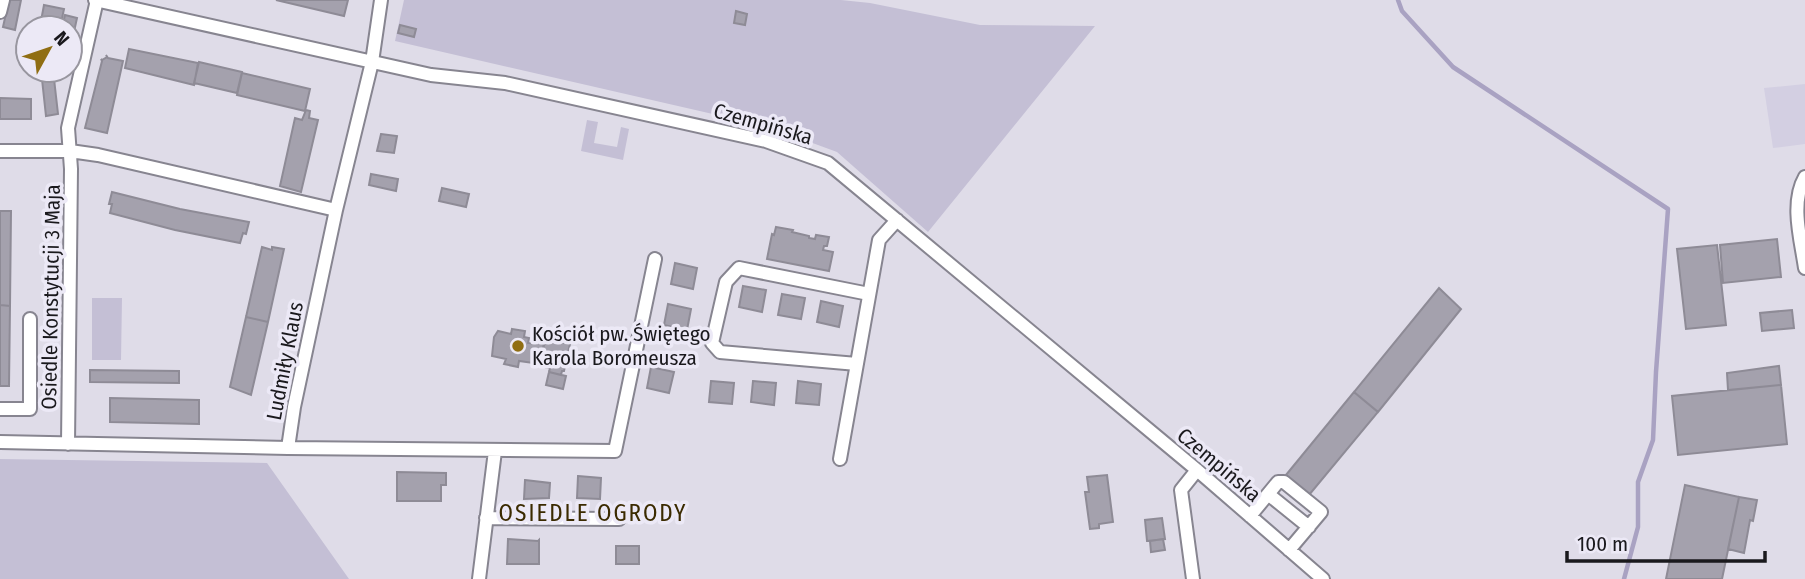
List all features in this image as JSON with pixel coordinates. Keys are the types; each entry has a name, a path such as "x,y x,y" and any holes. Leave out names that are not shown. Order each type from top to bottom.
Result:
{"street":[{"path":"0,12 3,0"},
{"name":"Czempińska","path":"96,0 432,75 505,83 766,141 828,163 1197,470 1323,579"},
{"name":"Osiedle Konstytucji 3 Maja","path":"68,444 68,128 96,0"},
{"name":"Ludmiły Klaus","path":"0,442 288,448 294,407 336,210 372,62 381,0"},
{"path":"0,150 70,151 98,155 336,210"},
{"path":"1805,177 1801,184 1798,209 1805,268"},
{"path":"840,459 879,240 897,220"},
{"path":"288,448 615,451 655,259"},
{"path":"857,365 720,352 712,343 726,282 739,268 869,294"},
{"path":"0,409 30,410 30,319"},
{"path":"479,579 495,451"},
{"path":"1193,579 1181,490 1197,470"},
{"path":"1250,516 1278,482 1283,482 1321,512 1289,550"},
{"path":"1271,490 1311,524"},
{"path":"486,518 619,519"}],"shaded area":[{"path":"404,0 841,0 870,3 980,25 1095,26 928,232 837,152 769,127 395,41"},
{"path":"1805,84 1805,144 1773,148 1764,88"},
{"path":"587,120 598,122 594,143 617,147 621,127 629,129 623,160 581,151"},
{"path":"92,298 122,298 121,360 92,360"},
{"path":"0,459 267,463 349,579 0,579"}],"building":[{"path":"9,0 21,0 18,14 14,14 14,30 3,27"},
{"path":"276,0 348,0 344,16"},
{"path":"44,5 64,9 63,14 42,14"},
{"path":"736,11 747,14 745,25 734,23"},
{"path":"400,25 416,29 414,37 398,33"},
{"path":"129,49 198,63 194,85 125,68"},
{"path":"106,55 108,58 123,61 107,133 85,128 101,59 107,57"},
{"path":"199,62 242,72 237,93 194,83"},
{"path":"242,73 310,89 305,111 237,95"},
{"path":"43,84 55,84 58,114 46,116"},
{"path":"0,98 31,99 31,119 0,119"},
{"path":"306,110 310,111 309,118 318,120 301,192 280,186 295,118 302,120"},
{"path":"381,134 397,136 394,153 377,151"},
{"path":"371,174 398,179 396,191 369,185"},
{"path":"442,188 469,194 466,207 439,201"},
{"path":"112,192 249,222 246,234 243,233 240,243 110,213"},
{"path":"0,211 11,211 10,306 0,305"},
{"path":"776,227 793,230 792,232 809,238 815,239 816,235 829,237 823,250 833,252 829,271 767,259"},
{"path":"1777,239 1781,277 1723,283 1720,245"},
{"path":"1717,245 1726,325 1686,329 1677,249"},
{"path":"262,247 284,249 268,322 246,317"},
{"path":"675,263 697,268 693,289 671,284"},
{"path":"743,286 766,290 762,312 739,307"},
{"path":"1439,288 1461,309 1378,412 1354,392"},
{"path":"782,294 805,298 801,319 778,315"},
{"path":"821,301 843,306 839,327 817,322"},
{"path":"668,304 691,309 687,330 664,325"},
{"path":"0,305 10,306 9,386 0,386"},
{"path":"1792,310 1794,328 1762,331 1760,313"},
{"path":"246,317 268,322 251,395 230,387"},
{"name":"Kościół pw. Świętego Karola Boromeusza","path":"512,329 525,331 524,337 529,338 528,343 536,344 537,339 545,341 540,364 519,361 518,367 504,364 506,359 492,356 494,337 498,331 511,334"},
{"path":"545,339 570,344 561,375 549,372 550,368 539,366"},
{"path":"1779,366 1781,385 1728,390 1727,373"},
{"path":"651,367 674,372 669,393 647,388"},
{"path":"90,370 179,371 179,383 90,382"},
{"path":"549,372 566,376 563,389 546,385"},
{"path":"711,381 734,383 732,404 709,402"},
{"path":"753,381 776,383 774,405 751,402"},
{"path":"798,381 821,384 819,405 796,403"},
{"path":"1781,385 1787,444 1678,455 1672,396"},
{"path":"1354,392 1378,412 1309,495 1286,475"},
{"path":"110,398 199,400 199,424 110,422"},
{"path":"397,472 446,473 446,485 441,485 441,501 397,501"},
{"path":"1107,475 1113,522 1099,524 1099,528 1090,529 1085,492 1089,492 1087,477"},
{"path":"578,476 601,478 600,499 577,498"},
{"path":"525,480 550,483 549,498 524,499"},
{"path":"1685,485 1739,497 1722,579 1666,579"},
{"path":"1739,497 1757,500 1744,553 1728,549"},
{"path":"1162,518 1165,539 1147,541 1145,520"},
{"path":"508,539 539,540 539,564 507,564"},
{"path":"1163,539 1165,550 1151,552 1150,541"},
{"path":"616,546 639,546 639,564 616,564"}],"waterway":[{"path":"1398,0 1402,11 1453,67 1668,209 1653,440 1638,482 1638,527 1624,579"}],"place":[{"name":"Kościół pw. Świętego Karola Boromeusza","path":"518,346"}],"district":[{"name":"OSIEDLE OGRODY","path":"593,513"}]}
